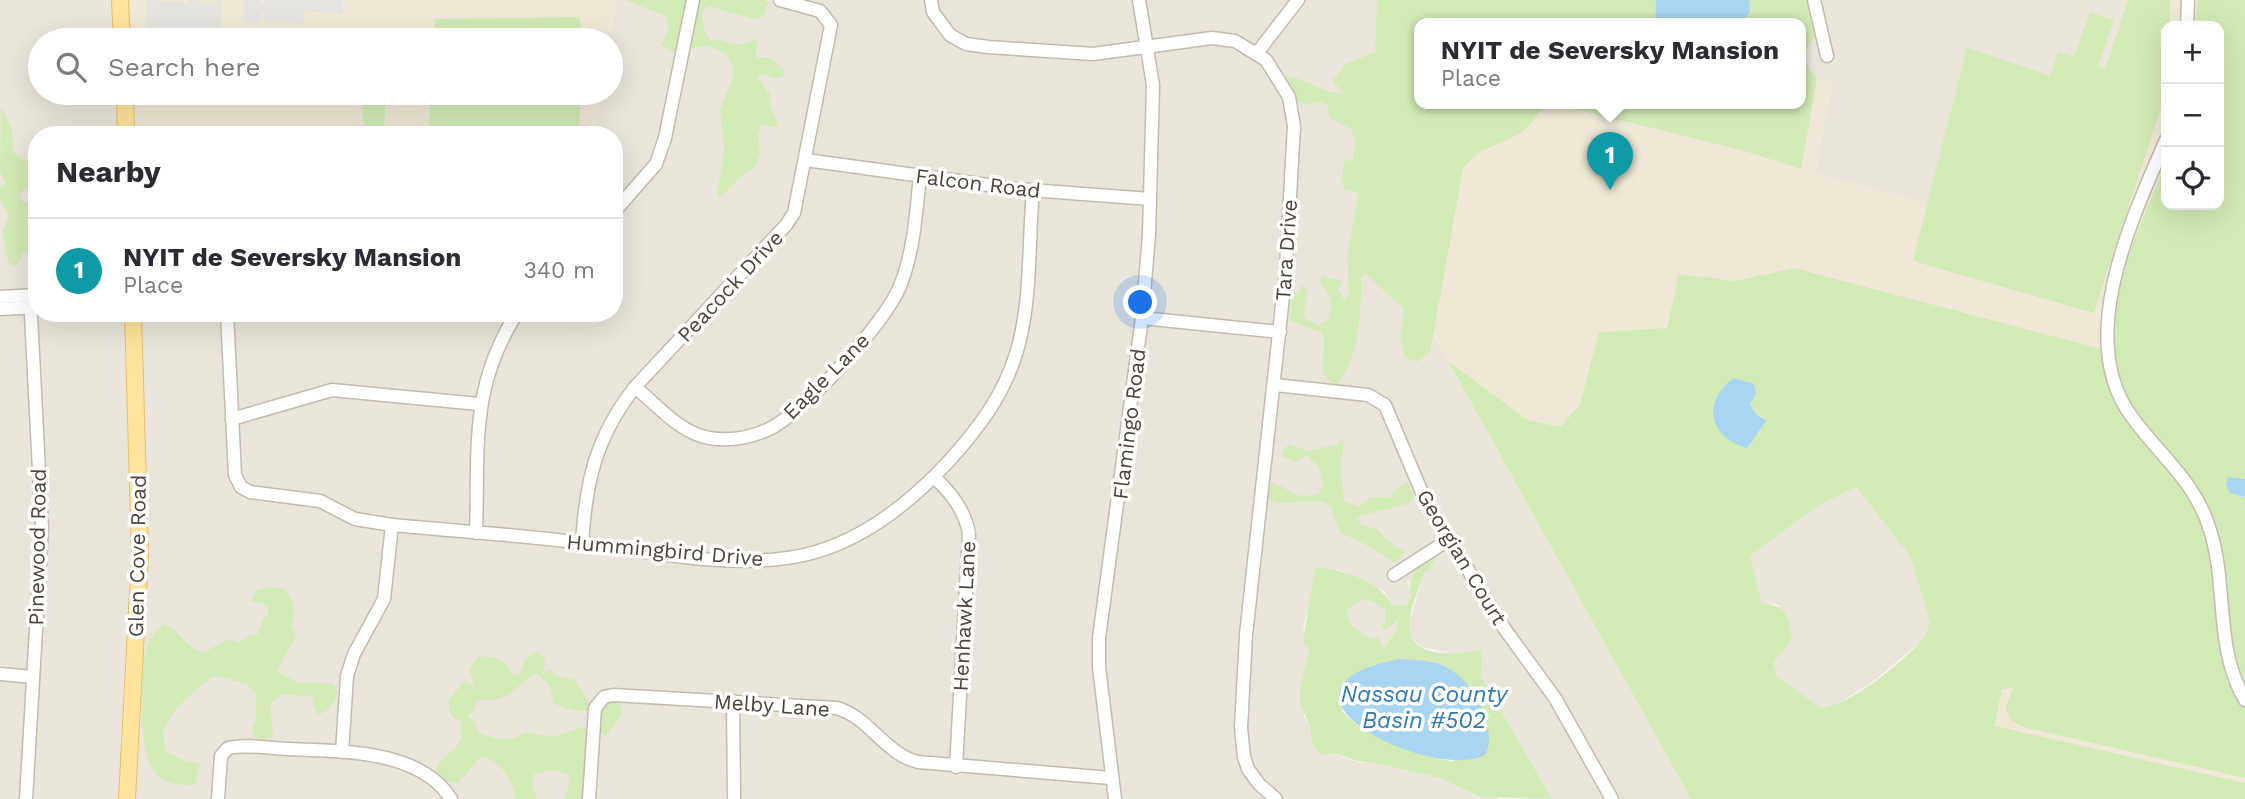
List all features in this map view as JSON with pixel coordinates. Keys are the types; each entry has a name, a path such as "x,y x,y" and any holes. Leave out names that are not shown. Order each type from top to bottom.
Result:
{"main road":[{"path":"120,0 121,28"},
{"path":"126,105 127,126"},
{"name":"Glen Cove Road","path":"127,799 139,555 133,322"}],"street":[{"path":"623,203 646,179 656,164 665,138 693,0"},
{"name":"Peacock Drive","path":"582,543 585,496 592,467 615,413 635,387 786,225 798,202 831,25 820,10 780,0"},
{"name":"Tara Drive","path":"931,0 943,27 966,44 1093,54 1212,38 1235,41 1257,52 1280,80 1293,108 1280,332 1245,635 1241,727 1248,769 1259,784 1276,799"},
{"name":"Flamingo Road","path":"1115,799 1099,667 1099,638 1142,318 1150,199 1153,85 1139,0"},
{"path":"1257,52 1298,0"},
{"path":"1814,0 1827,56"},
{"path":"2187,21 2188,0"},
{"path":"2163,147 2126,244 2108,310 2105,340 2109,368 2124,407 2185,479 2206,517 2217,559 2227,656 2245,701"},
{"name":"Falcon Road","path":"806,160 1033,191 1150,199"},
{"name":"Eagle Lane","path":"635,387 677,424 709,438 747,437 783,421 856,347 892,305 909,258 920,176"},
{"name":"Hummingbird Drive","path":"227,322 235,475 245,489 320,501 355,519 393,525 742,561 805,555 838,544 870,528 934,477 989,412 1017,353 1026,301 1033,191"},
{"path":"0,297 28,300"},
{"path":"0,309 28,302"},
{"path":"1142,318 1280,332"},
{"name":"Pinewood Road","path":"26,799 42,528 35,322"},
{"path":"476,533 479,404 495,352 512,322"},
{"name":"Georgian Court","path":"1275,385 1368,395 1385,405 1414,478 1448,540 1473,573 1504,628 1556,698 1612,799"},
{"path":"232,419 332,390 479,404"},
{"name":"Henhawk Lane","path":"934,477 955,499 969,533 956,767"},
{"path":"342,752 347,676 354,654 384,599 393,525"},
{"path":"1394,575 1448,540"},
{"path":"0,674 33,677"},
{"name":"Melby Lane","path":"589,799 595,708 604,697 613,695 838,708 860,718 903,757 927,764 1111,778"},
{"path":"733,701 734,799"},
{"path":"218,799 220,762 228,748 342,752 380,758 432,778 451,799"}],"shaded area":[{"path":"0,0 120,0 121,28 28,28 28,105 126,105 127,126 28,126 28,322 623,322 623,126 593,126 597,105 623,105 623,28 611,28 617,0 1384,0 1360,192 1434,336 1691,799 1552,799 1481,676 1462,655 1421,647 1410,636 1409,623 1424,573 1430,570 1436,556 1430,556 1408,583 1412,598 1406,606 1392,604 1384,591 1338,569 1313,590 1303,629 1309,647 1300,687 1304,717 1310,727 1313,746 1361,763 1370,762 1439,778 1480,797 1493,795 1499,799 0,799"},
{"path":"120,0 617,0 611,28 121,28"},
{"path":"147,0 188,3 188,0 198,0 198,3 218,4 213,0 222,0 220,28 146,28"},
{"path":"244,0 260,0 260,4 264,5 264,0 343,0 343,14 304,11 303,24 264,22 264,13 260,13 259,23 243,22"},
{"path":"1384,0 1807,0 1816,35 1806,54 1806,18 1414,18 1414,109 1806,109 1806,62 1807,68 1817,79 1833,80 1815,173 2112,252 2161,107 2161,210 2224,210 2224,21 2170,21 2170,0 2245,0 2245,783 1995,727 2011,641 2074,379 1529,505 1448,361 1359,192"},
{"path":"1807,0 2170,0 2170,21 2161,21 2161,47 2113,252 1815,173 1833,81 1817,79 1807,69 1806,52 1816,35"},
{"path":"126,105 597,105 593,126 127,126"},
{"path":"1856,487 1910,556 1930,623 1921,641 1875,680 1833,707 1820,708 1777,676 1773,663 1792,639 1779,605 1762,603 1750,556 1819,505"},
{"path":"1361,600 1373,602 1385,610 1385,622 1381,627 1399,619 1397,629 1384,648 1357,631 1347,619 1347,610"}],"green space":[{"path":"625,0 691,0 693,21 697,18 699,0 764,0 768,4 764,15 756,20 709,6 702,12 704,30 711,42 716,39 738,45 757,39 756,59 770,57 785,71 784,75 777,79 764,74 756,76 771,96 769,104 778,123 776,127 761,125 758,134 760,154 755,167 741,176 721,197 717,197 724,150 720,109 734,75 734,67 725,54 710,46 687,49 675,54 661,45 669,29 665,16"},
{"path":"1377,0 1656,0 1655,18 1414,18 1414,109 1540,109 1525,129 1482,151 1463,169 1430,352 1417,362 1404,357 1400,337 1404,309 1365,273 1361,279 1354,351 1343,377 1334,387 1323,373 1324,339 1321,332 1290,321 1292,292 1300,293 1301,285 1307,290 1304,315 1306,320 1319,325 1329,319 1331,309 1329,296 1320,284 1322,276 1343,281 1338,289 1344,300 1349,294 1347,255 1359,192 1345,190 1342,182 1344,161 1353,160 1355,139 1351,129 1329,117 1328,106 1321,102 1306,104 1296,100 1284,78 1291,76 1330,92 1349,94 1340,90 1333,80 1346,64 1375,52"},
{"path":"1749,0 1807,0 1816,35 1806,50 1806,18 1744,18 1749,12"},
{"path":"2128,0 2170,0 2170,21 2161,21 2161,107 2094,313 1913,261 1967,47 2050,76 2058,52 2074,57 2090,12 2114,20 2098,66 2105,69"},
{"path":"2198,0 2245,0 2245,479 2240,477 2240,497 2245,497 2245,688 2233,648 2224,566 2215,526 2192,482 2143,423 2124,392 2115,360 2113,327 2118,294 2127,261 2161,175 2161,210 2224,210 2224,21 2196,21"},
{"path":"579,17 581,28 435,28 435,19"},
{"path":"1806,63 1817,79 1801,169 1741,150 1575,109 1806,109"},
{"path":"363,105 386,105 384,126 364,126"},
{"path":"430,105 580,105 579,126 429,125"},
{"path":"1,107 12,129 14,153 28,160 28,187 19,197 28,202 28,251 23,252 17,266 11,265 9,261 2,232 9,215 0,200 0,187 5,184 0,171"},
{"path":"1794,268 2101,349 2118,401 2130,421 2175,474 2200,517 2206,534 2222,654 2245,708 2245,778 2023,727 2010,719 2006,707 2013,688 2002,689 1995,726 2245,783 2245,799 1691,799 1448,361 1529,421 1561,427 1580,404 1599,332 1667,328 1679,274 1735,281","holes":["1734,378 1756,394 1750,403 1754,412 1763,417 1759,432 1754,436","1856,487 1910,556 1930,623 1922,640 1888,672 1846,700 1821,708 1777,676 1773,663 1792,640 1790,625 1782,610 1762,603 1750,556 1819,505"]},
{"path":"1344,437 1341,470 1344,501 1359,507 1371,497 1389,497 1403,483 1408,483 1414,498 1408,504 1356,517 1361,525 1376,529 1405,552 1395,563 1340,533 1331,508 1323,501 1276,503 1267,497 1271,483 1302,496 1318,494 1323,484 1319,468 1307,455 1296,462 1284,458 1281,453 1289,444 1307,451 1339,444"},
{"path":"1436,556 1430,570 1424,573 1412,606 1409,620 1411,637 1417,645 1437,652 1461,653 1482,649 1481,676 1552,799 1481,797 1439,778 1341,755 1322,755 1313,746 1310,727 1300,703 1300,687 1309,648 1303,642 1315,567 1358,577 1377,588 1392,604 1406,606 1411,598 1411,579 1424,560","holes":["1361,600 1373,602 1385,610 1385,622 1381,627 1385,630 1399,619 1397,629 1384,648 1378,637 1372,639 1363,634 1349,620 1347,610","1449,668 1466,684 1482,709 1453,762 1392,744 1365,730 1341,710"]},
{"path":"269,587 283,588 290,597 294,611 291,627 296,635 277,671 298,683 332,683 338,691 333,702 328,709 318,714 313,707 314,697 283,694 270,703 273,733 269,738 261,740 253,735 252,728 256,720 256,694 247,684 215,676 184,701 170,718 163,733 165,750 180,759 200,764 195,785 163,780 155,773 150,763 143,732 142,677 151,639 163,624 203,653 228,639 239,643 250,635 257,635 263,619 268,615 268,605 251,601 256,591"},
{"path":"536,651 545,658 543,673 551,670 558,677 574,679 588,700 588,711 575,711 554,704 550,686 536,673 502,697 486,701 477,699 475,710 467,716 476,723 477,732 502,739 513,738 525,732 552,737 579,728 588,729 594,799 565,799 570,779 567,774 553,770 534,774 532,783 537,799 514,799 512,785 505,772 488,758 481,756 458,783 441,781 436,770 440,762 458,745 462,732 461,721 451,716 448,701 465,680 476,689 469,670 477,657 499,660 513,675 520,673 525,660"},
{"path":"611,701 622,705 622,714 605,736 598,729 601,708"}],"water":[{"path":"1656,0 1749,0 1750,12 1745,18 1655,18"},
{"path":"1734,378 1754,384 1756,394 1750,404 1754,412 1766,421 1747,448 1724,436 1714,418 1717,398"},
{"path":"2228,477 2245,479 2245,497 2230,493 2226,484"},
{"name":"Nassau County Basin #502","path":"1399,659 1437,663 1458,675 1474,694 1486,718 1489,743 1486,754 1462,760 1430,757 1396,746 1366,730 1345,711 1339,692 1355,674"}],"place":[{"name":"NYIT de Seversky Mansion","path":"1610,190"}]}
